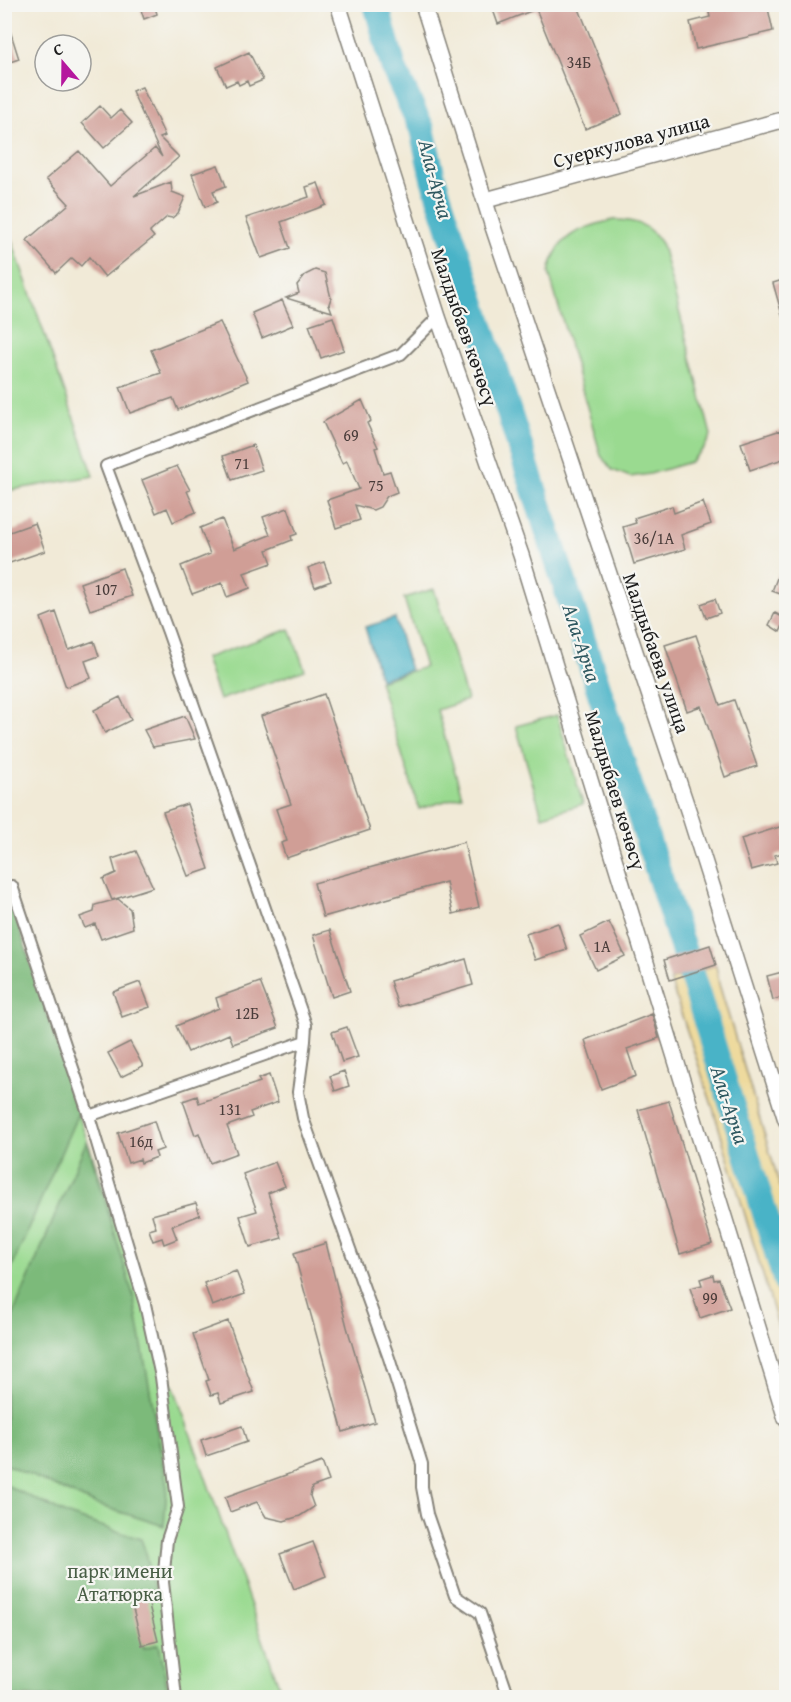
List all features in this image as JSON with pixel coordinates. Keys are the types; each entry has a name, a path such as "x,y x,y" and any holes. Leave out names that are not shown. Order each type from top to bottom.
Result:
{"street":[{"name":"Малдыбаев көчөсү","path":"338,4 438,317 535,601 786,1419"},
{"path":"423,4 486,200"},
{"name":"Суеркулова улица","path":"486,200 786,119"},
{"name":"Малдыбаева улица","path":"486,200 608,576 686,802 786,1120"},
{"path":"438,317 401,354 106,466 168,632 306,1025 298,1092 303,1118 390,1358 422,1464 422,1487 427,1514 455,1596 480,1613 509,1698"},
{"path":"12,886 89,1116 145,1304 161,1377 178,1507 167,1540 163,1582 176,1698"},
{"path":"89,1116 304,1041"}],"green space":[{"path":"613,220 636,222 642,225 652,232 662,245 711,435 704,448 690,462 650,474 630,477 612,470 601,456 549,273 557,250 570,236 589,226"},
{"path":"5,221 94,476 5,491"},
{"path":"434,589 467,700 437,710 462,796 419,809 379,681 425,667 404,598"},
{"path":"290,629 305,670 219,700 205,658"},
{"path":"557,715 583,804 542,816 516,726"},
{"name":"парк имени Ататюрка","path":"4,884 87,1140 283,1697 5,1697"},
{"path":"5,884 79,1111 4,1283"},
{"path":"87,1140 133,1295 167,1486 164,1526 95,1504 5,1464 5,1334"},
{"path":"4,1484 68,1515 141,1539 147,1556 153,1593 132,1598 144,1648 159,1644 169,1697 5,1697"}],"sand":[{"path":"716,965 719,984 786,1206 786,1352 713,1108 670,980"}],"water":[{"path":"395,618 410,670 380,679 365,627"}],"building":[{"path":"139,4 154,4 157,14 144,19"},
{"path":"491,4 577,4 622,114 585,129 536,9 498,24"},
{"path":"707,4 745,4 746,9 767,4 773,31 696,49 690,22 710,17"},
{"path":"4,21 7,21 19,59 4,64"},
{"path":"249,52 263,80 249,86 247,81 239,85 237,81 226,86 217,67"},
{"path":"142,87 165,136 160,138 179,157 134,196 171,182 172,192 185,197 178,213 172,218 167,217 150,232 154,237 105,277 89,257 81,266 72,258 56,273 27,240 69,204 46,179 79,151 110,186 155,148 162,157 132,91"},
{"path":"100,106 111,118 120,110 132,123 104,148 82,123"},
{"path":"218,165 226,186 213,191 217,202 205,207 192,174"},
{"path":"318,183 326,205 281,222 290,248 261,258 246,218 309,197 306,187"},
{"path":"315,270 325,273 332,312 286,298 299,293 297,285 305,275"},
{"path":"786,279 786,317 783,318 773,283"},
{"path":"282,300 293,325 262,338 252,313"},
{"path":"333,317 344,350 321,358 309,325"},
{"path":"220,322 248,381 178,410 173,398 130,413 120,387 161,373 151,350"},
{"path":"362,400 371,421 367,423 378,447 375,448 383,473 390,471 397,492 387,496 380,507 373,510 355,505 360,520 336,528 327,500 359,489 347,461 342,463 323,422"},
{"path":"781,430 786,458 750,470 741,443"},
{"path":"253,445 262,470 232,480 223,456"},
{"path":"177,466 190,490 187,491 196,512 173,522 167,508 156,513 142,480"},
{"path":"703,502 711,524 681,535 685,549 634,564 623,527 636,523 634,518 672,506 674,513"},
{"path":"288,508 297,534 291,536 292,540 267,550 272,563 244,573 250,588 227,597 222,583 192,594 181,566 210,554 200,528 222,519 234,549 270,535 263,517"},
{"path":"35,523 45,551 4,565 4,534"},
{"path":"786,555 786,596 772,591"},
{"path":"324,562 331,581 315,587 308,568"},
{"path":"122,568 132,596 90,610 80,583"},
{"path":"715,599 720,613 706,618 701,604"},
{"path":"56,612 69,650 94,641 99,656 85,661 91,678 66,687 41,618"},
{"path":"775,613 786,619 780,632 769,625"},
{"path":"696,635 720,705 734,700 757,766 725,777 701,706 687,711 665,645"},
{"path":"324,694 370,830 286,858 281,843 287,841 276,809 291,804 261,716"},
{"path":"120,697 131,720 105,733 94,710"},
{"path":"185,716 195,739 153,747 144,730"},
{"path":"187,804 209,869 188,876 163,812"},
{"path":"786,825 786,852 775,855 777,863 751,870 741,839"},
{"path":"464,842 479,907 453,914 446,882 323,917 314,883"},
{"path":"136,851 153,887 112,900 103,879 116,873 112,859"},
{"path":"118,899 130,909 133,928 101,939 95,924 85,928 80,917 94,912 95,905"},
{"path":"609,922 625,956 596,970 580,936"},
{"path":"558,923 567,950 535,960 526,934"},
{"path":"330,930 350,991 332,997 313,935"},
{"path":"710,945 716,965 670,980 664,960"},
{"path":"466,959 473,985 398,1007 390,981"},
{"path":"786,971 786,996 773,1000 767,976"},
{"path":"140,982 150,1007 122,1017 113,992"},
{"path":"260,982 278,1028 233,1044 229,1034 188,1052 176,1026 219,1008 216,998"},
{"path":"652,1014 659,1038 627,1049 636,1076 601,1089 585,1040"},
{"path":"347,1027 358,1057 342,1062 332,1032"},
{"path":"130,1042 143,1066 121,1077 108,1053"},
{"path":"344,1071 349,1086 335,1091 330,1076"},
{"path":"269,1075 278,1102 250,1112 252,1117 227,1126 237,1153 210,1163 199,1133 195,1135 183,1101 197,1096 199,1103 260,1082 258,1079"},
{"path":"669,1101 712,1244 680,1254 638,1110"},
{"path":"154,1121 163,1149 155,1152 157,1157 141,1163 140,1159 128,1163 118,1133"},
{"path":"275,1162 285,1186 268,1193 282,1238 250,1247 240,1216 257,1211 243,1174"},
{"path":"196,1203 200,1215 172,1226 177,1239 164,1244 162,1238 153,1241 149,1230 156,1228 152,1215"},
{"path":"326,1243 347,1327 375,1422 343,1432 294,1253"},
{"path":"236,1271 245,1294 212,1306 204,1283"},
{"path":"713,1275 714,1280 719,1279 730,1308 700,1318 690,1288 702,1285 700,1279"},
{"path":"228,1321 254,1392 221,1403 218,1393 211,1395 206,1381 209,1380 193,1334"},
{"path":"242,1426 247,1442 206,1456 201,1440"},
{"path":"322,1462 329,1481 312,1487 310,1496 314,1507 300,1516 284,1521 266,1517 257,1502 230,1512 225,1497"},
{"path":"313,1542 326,1576 294,1589 280,1554"},
{"path":"147,1597 158,1641 142,1645 131,1601"}],"waterway":[{"name":"Ала-Арча","path":"376,4 394,69 422,129 433,178 697,992 786,1282"}]}
